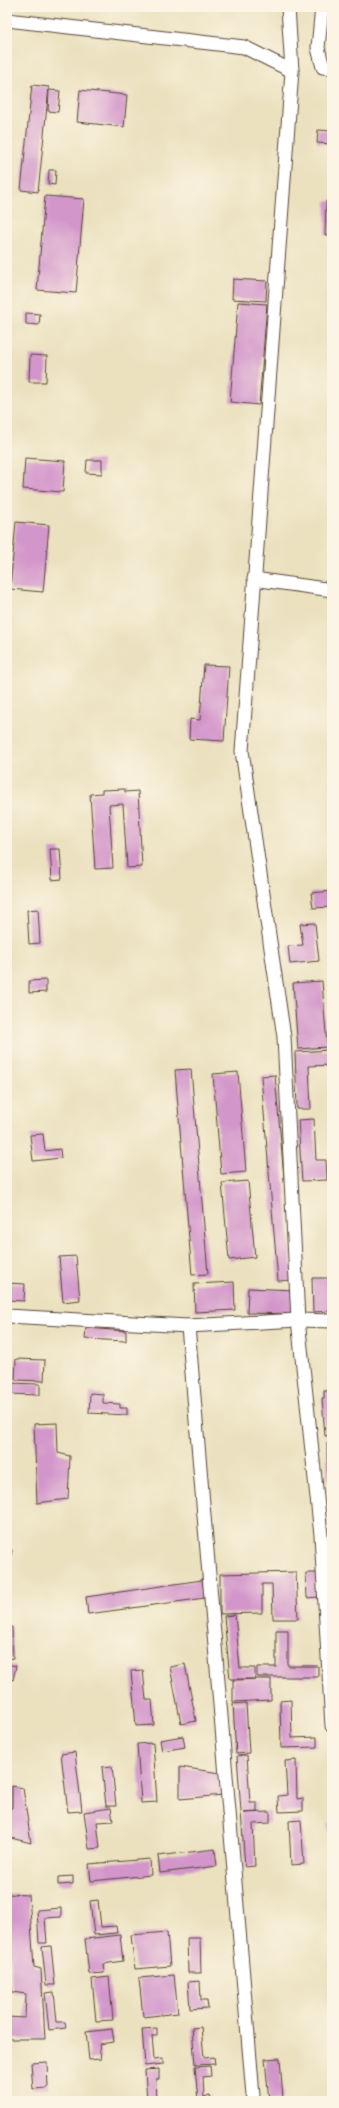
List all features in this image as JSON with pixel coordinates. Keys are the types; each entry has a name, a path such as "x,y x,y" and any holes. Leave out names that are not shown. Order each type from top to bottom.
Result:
{"street":[{"path":"288,7 292,71 242,752 284,1037 298,1320 321,1535 332,1726"},
{"path":"322,7 318,48 323,67 332,68"},
{"path":"7,20 244,47 292,71"},
{"path":"254,579 332,590"},
{"path":"7,1316 188,1326 298,1320 332,1321"},
{"path":"188,1326 253,2095"}],"building":[{"path":"32,85 49,87 38,192 21,190"},
{"path":"49,90 60,91 58,112 48,111"},
{"path":"80,90 127,95 124,127 77,122"},
{"path":"318,130 332,131 332,144 317,143"},
{"path":"49,170 56,170 55,185 48,184"},
{"path":"45,196 84,199 76,293 37,290"},
{"path":"326,201 332,201 332,235 325,235"},
{"path":"233,279 267,281 266,301 232,299"},
{"path":"238,302 267,304 259,405 230,402"},
{"path":"26,313 40,314 39,325 26,324"},
{"path":"30,355 47,356 46,382 29,382"},
{"path":"25,458 65,461 63,492 23,489"},
{"path":"87,460 102,460 102,474 86,473"},
{"path":"16,522 49,525 43,592 10,589"},
{"path":"204,665 229,666 224,741 189,739 190,719 200,720"},
{"path":"125,789 125,792 138,791 142,867 127,868 123,804 109,805 113,868 95,869 90,794 102,793 102,790"},
{"path":"50,849 60,849 62,879 52,880"},
{"path":"332,891 332,907 313,908 311,893"},
{"path":"38,909 40,943 29,944 27,910"},
{"path":"315,923 319,961 290,964 288,946 303,945 300,924"},
{"path":"46,980 46,992 29,993 29,981"},
{"path":"322,981 327,1047 298,1049 293,983"},
{"path":"332,1050 332,1065 309,1066 311,1109 297,1109 295,1052"},
{"path":"191,1069 208,1274 192,1275 175,1070"},
{"path":"238,1072 246,1172 221,1174 213,1074"},
{"path":"275,1075 293,1280 278,1281 261,1076"},
{"path":"314,1119 316,1160 326,1160 327,1180 302,1181 298,1120"},
{"path":"43,1134 45,1151 60,1149 61,1158 33,1161 30,1135"},
{"path":"248,1181 255,1257 229,1260 222,1183"},
{"path":"76,1256 80,1300 63,1302 59,1257"},
{"path":"312,1278 329,1278 330,1311 313,1312"},
{"path":"234,1282 235,1310 195,1312 194,1284"},
{"path":"7,1283 25,1284 24,1301 7,1300"},
{"path":"248,1288 294,1290 293,1314 247,1313"},
{"path":"86,1328 126,1331 126,1341 85,1339"},
{"path":"16,1359 45,1360 44,1381 15,1380"},
{"path":"7,1383 40,1384 40,1395 7,1394"},
{"path":"324,1391 332,1391 332,1435 325,1436 322,1398 324,1398"},
{"path":"90,1393 103,1394 103,1403 120,1404 120,1408 127,1408 127,1415 89,1413"},
{"path":"57,1423 58,1453 70,1456 68,1499 37,1503 34,1424"},
{"path":"327,1443 332,1443 332,1480 328,1480"},
{"path":"7,1549 12,1550 8,1571 7,1571"},
{"path":"296,1572 298,1619 273,1619 272,1584 262,1584 262,1613 220,1614 220,1574"},
{"path":"306,1573 317,1573 318,1597 307,1598"},
{"path":"202,1580 205,1598 88,1614 86,1597"},
{"path":"235,1615 240,1668 255,1668 255,1679 230,1679 224,1616"},
{"path":"7,1627 12,1627 13,1658 7,1659"},
{"path":"276,1630 288,1630 288,1666 318,1666 318,1677 257,1677 257,1667 276,1667"},
{"path":"7,1664 16,1666 13,1680 7,1678"},
{"path":"185,1664 196,1721 181,1724 170,1667"},
{"path":"143,1670 146,1700 152,1700 154,1725 136,1726 131,1671"},
{"path":"271,1679 271,1700 233,1702 233,1680"},
{"path":"291,1700 292,1738 317,1737 317,1747 281,1748 280,1701"},
{"path":"246,1703 249,1753 236,1754 233,1704"},
{"path":"183,1736 185,1747 162,1751 160,1740"},
{"path":"153,1743 157,1802 141,1803 137,1744"},
{"path":"75,1752 82,1811 68,1812 61,1754"},
{"path":"247,1755 250,1803 257,1803 257,1812 244,1813 270,1812 270,1823 253,1824 255,1866 245,1867 237,1756"},
{"path":"296,1760 297,1799 303,1798 303,1811 279,1812 278,1796 287,1795 285,1761"},
{"path":"112,1766 116,1806 106,1806 102,1767"},
{"path":"180,1767 220,1773 223,1795 180,1799"},
{"path":"12,1786 23,1788 31,1843 7,1837 7,1807 12,1808"},
{"path":"111,1808 113,1821 97,1822 100,1848 89,1849 84,1812"},
{"path":"301,1820 304,1864 291,1865 289,1821"},
{"path":"328,1824 332,1824 332,1843 329,1843"},
{"path":"215,1849 217,1866 160,1873 158,1856"},
{"path":"150,1859 151,1875 91,1881 89,1864"},
{"path":"73,1876 73,1884 58,1885 58,1877"},
{"path":"7,1894 29,1895 34,1967 41,1969 45,2039 7,2039 7,2017 25,2018 26,1994 12,1992"},
{"path":"98,1900 101,1927 116,1926 117,1933 94,1935 90,1901"},
{"path":"61,1908 61,1917 45,1918 47,1943 39,1943 37,1910"},
{"path":"167,1932 170,1966 135,1969 131,1935"},
{"path":"120,1935 123,1961 103,1964 104,1973 89,1974 85,1939"},
{"path":"187,1938 200,1938 201,1973 188,1973"},
{"path":"51,1946 55,1985 46,1985 42,1947"},
{"path":"174,1975 178,2013 143,2017 139,1978"},
{"path":"109,1977 113,2020 96,2021 92,1979"},
{"path":"200,1981 201,2000 207,2000 208,2008 190,2009 188,1982"},
{"path":"54,1992 57,2022 65,2022 66,2028 49,2030 45,1993"},
{"path":"201,2027 204,2058 214,2057 215,2064 195,2065 192,2028"},
{"path":"157,2028 157,2036 152,2036 154,2059 163,2058 163,2064 145,2066 142,2029"},
{"path":"112,2029 114,2042 99,2044 101,2059 89,2060 86,2032"},
{"path":"280,2058 283,2100 269,2101 265,2059"},
{"path":"47,2062 48,2088 33,2089 31,2063"},
{"path":"210,2066 211,2076 203,2077 204,2097 210,2096 211,2101 198,2101 195,2067"},
{"path":"159,2069 159,2079 156,2079 157,2101 147,2101 145,2070"}]}
